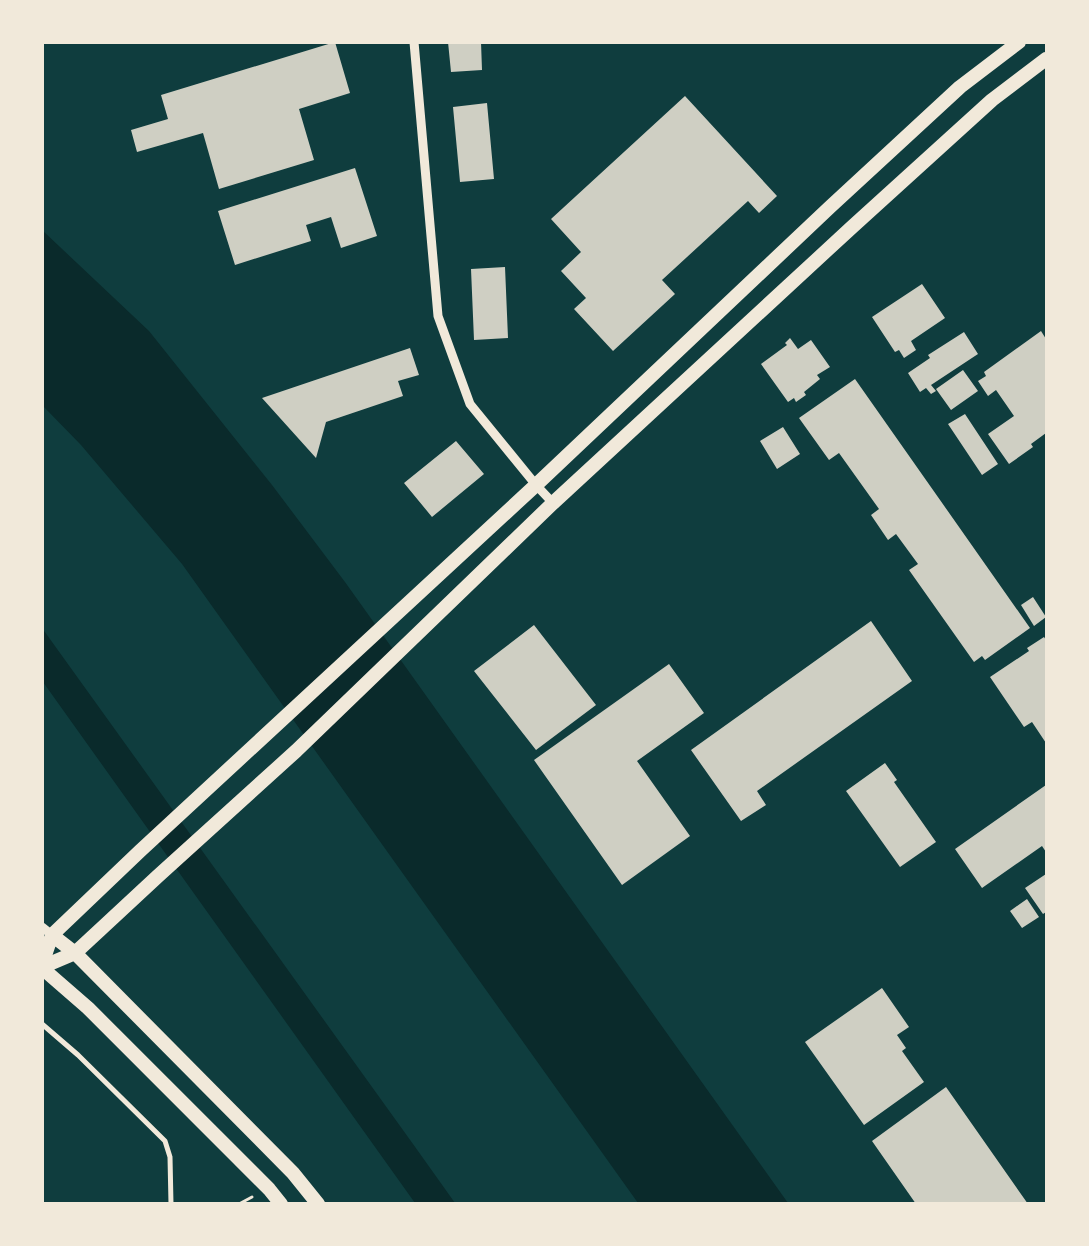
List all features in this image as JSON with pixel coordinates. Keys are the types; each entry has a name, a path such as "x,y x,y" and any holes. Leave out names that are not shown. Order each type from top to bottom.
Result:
{"highway":[{"path":"42,966 47,931 140,851 279,723 536,485 953,93 1019,42"},
{"path":"42,966 75,953 296,751 552,503 992,100 1046,59"},
{"path":"47,931 75,953 293,1173 318,1204"},
{"path":"42,966 88,1008 269,1189 281,1204"}],"street":[{"path":"414,42 438,316 470,404 552,503"},
{"path":"42,1024 78,1055 165,1141 170,1157 171,1204"}],"water":[{"path":"42,230 149,331 272,485 345,582 788,1203 638,1203 182,564 81,445 43,406"},
{"path":"42,628 455,1203 415,1203 43,682"}],"building":[{"path":"335,42 350,93 299,109 314,160 219,189 203,133 137,152 131,130 168,119 161,95"},
{"path":"448,42 481,42 482,70 451,72"},
{"path":"685,96 777,196 759,213 748,201 662,280 675,294 613,351 574,309 586,298 561,271 581,252 551,219"},
{"path":"487,103 494,179 460,182 453,107"},
{"path":"355,168 377,236 341,248 331,217 306,225 311,241 235,265 218,211"},
{"path":"505,267 508,338 474,340 471,269"},
{"path":"922,284 945,318 911,341 916,350 904,358 899,350 895,352 872,317"},
{"path":"1041,331 1046,339 1046,433 1031,444 1033,447 1009,464 988,434 1014,416 996,390 988,396 978,381 986,376 984,372"},
{"path":"964,332 978,354 931,385 936,391 931,394 926,388 920,392 908,373 930,358 928,355"},
{"path":"790,338 798,349 811,340 830,367 817,375 820,379 804,392 806,395 796,402 794,398 788,402 761,364 787,345 785,343"},
{"path":"410,348 419,375 398,381 403,396 326,422 316,458 262,398"},
{"path":"963,370 978,391 951,410 936,389"},
{"path":"855,379 1030,628 985,660 982,656 974,662 909,570 918,564 896,534 888,540 871,515 879,509 839,453 829,460 799,418"},
{"path":"965,414 998,464 982,475 948,424"},
{"path":"783,427 800,454 777,469 760,441"},
{"path":"456,441 484,474 432,517 404,483"},
{"path":"1033,597 1046,617 1034,626 1021,605"},
{"path":"871,621 912,681 757,791 766,805 741,821 691,750"},
{"path":"534,625 596,705 536,750 474,671"},
{"path":"1044,637 1046,640 1046,743 1032,722 1024,727 990,677 1029,651 1027,648"},
{"path":"669,664 704,713 637,761 690,836 622,885 534,760"},
{"path":"885,763 897,780 894,782 936,842 900,867 846,791"},
{"path":"1046,785 1046,852 1042,846 982,888 955,849"},
{"path":"1046,874 1046,912 1043,914 1025,888"},
{"path":"1027,899 1039,917 1022,928 1010,911"},
{"path":"882,988 909,1027 897,1035 906,1048 902,1051 924,1082 864,1125 805,1042"},
{"path":"946,1087 1028,1204 916,1204 872,1141"}]}
